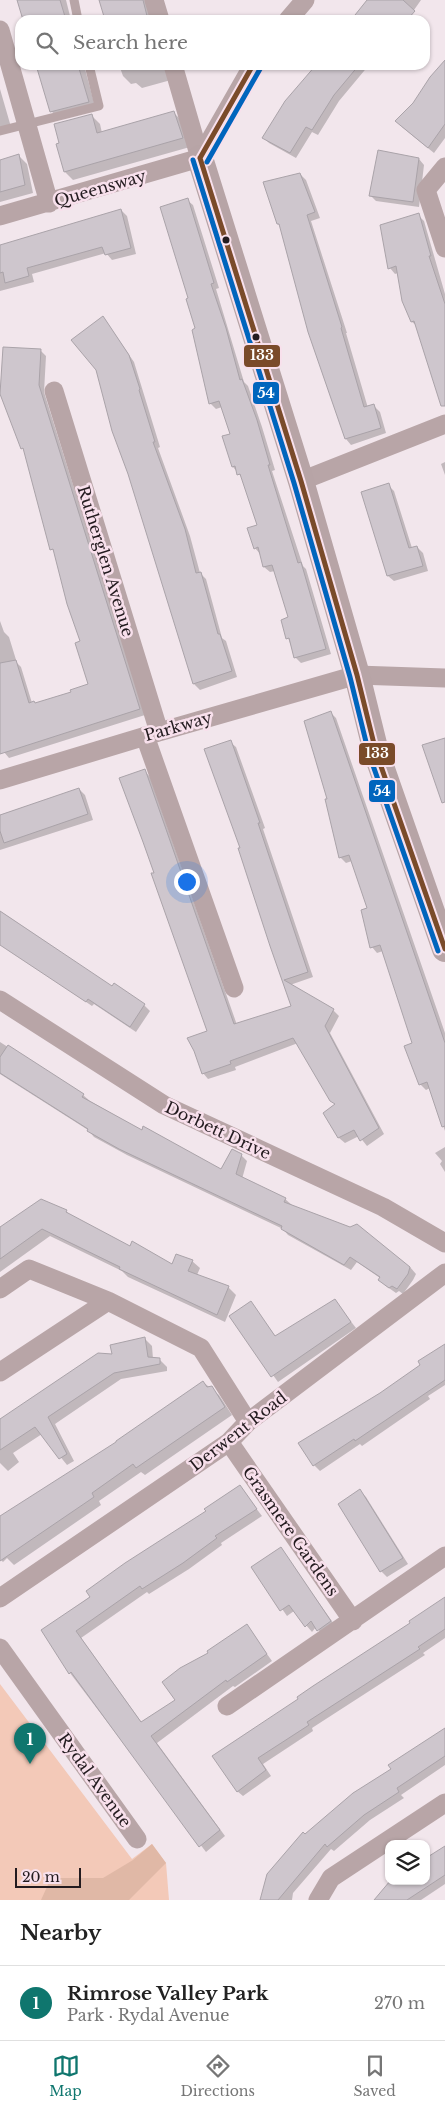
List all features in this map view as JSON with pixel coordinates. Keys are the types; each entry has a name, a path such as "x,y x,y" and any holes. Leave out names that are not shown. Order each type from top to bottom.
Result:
{"street":[{"path":"154,0 158,15"},
{"path":"292,15 305,0"},
{"path":"0,30 49,203"},
{"path":"174,70 301,481 357,675 376,752 445,949"},
{"path":"200,158 250,70"},
{"name":"Queensway","path":"0,216 200,158"},
{"path":"445,168 426,190 445,248"},
{"name":"Rutherglen Avenue","path":"54,391 152,734 234,988"},
{"path":"301,481 445,424"},
{"name":"Parkway","path":"0,780 357,675 445,678"},
{"name":"Dorbett Drive","path":"0,1000 164,1105 383,1207 445,1243"},
{"path":"0,1289 29,1269 108,1301 201,1348 248,1422"},
{"name":"Derwent Road","path":"0,1598 229,1442 248,1422 445,1273"},
{"path":"0,1372 108,1301"},
{"name":"Grasmere Gardens","path":"229,1442 353,1621"},
{"path":"227,1706 445,1556"},
{"name":"Rydal Avenue","path":"0,1648 137,1839"},
{"path":"318,1900 331,1878 445,1802"}],"lane":[{"path":"74,0 77,15"},
{"path":"0,131 99,106 90,70"}],"shaded area":[{"path":"0,1684 132,1859 152,1844 166,1863 169,1900 0,1900"},
{"path":"152,1844 166,1863 129,1900 41,1900 51,1878 103,1878 133,1860"}],"building":[{"path":"17,0 60,0 64,15 22,15"},
{"path":"99,0 143,0 147,15 104,15"},
{"path":"367,0 403,0 415,11 411,15 355,15"},
{"path":"445,60 445,124 428,148 395,121 413,103 430,77"},
{"path":"37,70 79,70 89,102 50,112"},
{"path":"312,70 355,70 334,95 312,130 306,127 290,153 262,138 285,101"},
{"path":"174,111 183,138 64,172 56,144 59,143 54,124 92,114 97,133"},
{"path":"378,150 419,158 413,202 369,196"},
{"path":"19,154 25,185 0,192 0,160"},
{"path":"300,173 315,212 307,215 342,327 364,407 374,404 381,428 345,439 308,332 279,224 277,224 263,182"},
{"path":"188,198 214,283 211,284 226,328 240,380 242,379 257,420 270,465 268,465 298,563 301,562 326,649 294,658 289,638 286,639 281,620 288,617 272,565 263,567 258,547 254,549 247,528 257,525 240,474 237,475 235,466 232,467 222,436 230,434 219,401 209,404 192,330 195,328 186,299 188,298 160,207"},
{"path":"121,209 131,248 105,255 102,247 27,268 29,276 5,283 3,272 0,273 0,245"},
{"path":"419,213 431,256 429,256 445,304 445,406 441,406 414,321 411,322 402,301 396,266 388,269 380,225"},
{"path":"103,316 129,355 155,442 153,442 185,529 196,573 201,572 218,634 220,634 232,671 193,684 128,474 112,431 96,370 71,340"},
{"path":"3,347 41,349 39,385 140,709 0,754 0,663 16,660 29,703 34,701 35,703 71,692 70,690 88,684 75,643 80,641 67,604 53,549 50,550 23,448 21,449 0,394"},
{"path":"389,483 409,548 417,546 423,566 387,576 361,492"},
{"path":"331,711 445,1043 445,1126 442,1127 427,1082 419,1085 404,1046 412,1043 380,945 370,948 361,910 367,908 349,855 339,858 325,799 327,799 304,721"},
{"path":"445,738 445,802 442,803 422,745"},
{"path":"231,740 308,972 284,980 334,1009 325,1026 379,1128 360,1141 354,1130 338,1138 323,1113 335,1104 330,1101 293,1038 230,1061 231,1064 202,1074 187,1038 207,1031 151,873 154,873 119,778 145,769 234,1024 291,1006 238,848 240,848 204,749"},
{"path":"79,788 88,814 4,843 0,831 0,815"},
{"path":"0,911 112,986 114,983 145,1004 130,1027 88,999 86,1002 0,945"},
{"path":"8,1045 84,1094 82,1097 142,1130 143,1126 221,1169 232,1149 242,1154 236,1174 286,1198 284,1202 350,1227 357,1224 410,1267 408,1274 397,1289 392,1286 389,1288 378,1280 380,1277 350,1257 344,1265 281,1229 282,1226 119,1149 87,1131 88,1129 0,1073 0,1057"},
{"path":"41,1199 67,1210 66,1212 130,1246 132,1241 172,1264 176,1254 193,1260 188,1271 229,1286 217,1315 119,1269 120,1267 42,1229 0,1259 0,1227"},
{"path":"335,1299 351,1322 271,1377 229,1316 251,1301 275,1336"},
{"path":"145,1337 148,1357 160,1358 160,1364 114,1373 48,1417 67,1454 59,1459 35,1427 0,1450 0,1419 98,1353 112,1354 110,1345"},
{"path":"445,1344 445,1380 355,1441 354,1439 313,1466 298,1443 380,1393 420,1365 418,1361"},
{"path":"203,1381 207,1387 212,1386 225,1407 136,1468 133,1464 92,1493 94,1497 0,1561 0,1516 116,1442"},
{"path":"240,1485 257,1509 215,1536 217,1538 183,1563 142,1589 140,1586 76,1631 141,1722 175,1700 162,1682 180,1668 208,1653 207,1651 247,1624 267,1654 227,1682 226,1680 151,1736 220,1830 199,1847 71,1672 69,1674 41,1630 90,1597 86,1591 125,1563 206,1511 204,1509"},
{"path":"360,1489 403,1558 380,1572 338,1504"},
{"path":"281,1547 331,1621 317,1631 311,1621 305,1627 289,1605 280,1611 251,1567"},
{"path":"445,1597 445,1629 418,1647 420,1649 307,1722 309,1725 258,1758 266,1770 237,1792 212,1756 298,1699 297,1697 313,1686 410,1623 409,1621"},
{"path":"445,1728 445,1756 397,1788 399,1792 364,1815 327,1847 325,1844 278,1900 260,1900 267,1874 303,1832 305,1834 353,1793 391,1769 388,1765"},
{"path":"445,1846 445,1875 430,1885 430,1855"},
{"path":"387,1885 430,1885 407,1900 374,1900"}],"transit line":[{"name":"133","path":"200,158 250,70"},
{"name":"54","path":"207,162 259,70"},
{"name":"133","path":"200,158 301,481 357,675 376,752 445,949"},
{"name":"54","path":"193,160 294,483 350,677 369,754 438,951"}],"place":[{"name":"Rimrose Valley Park","path":"30,1764"}]}
